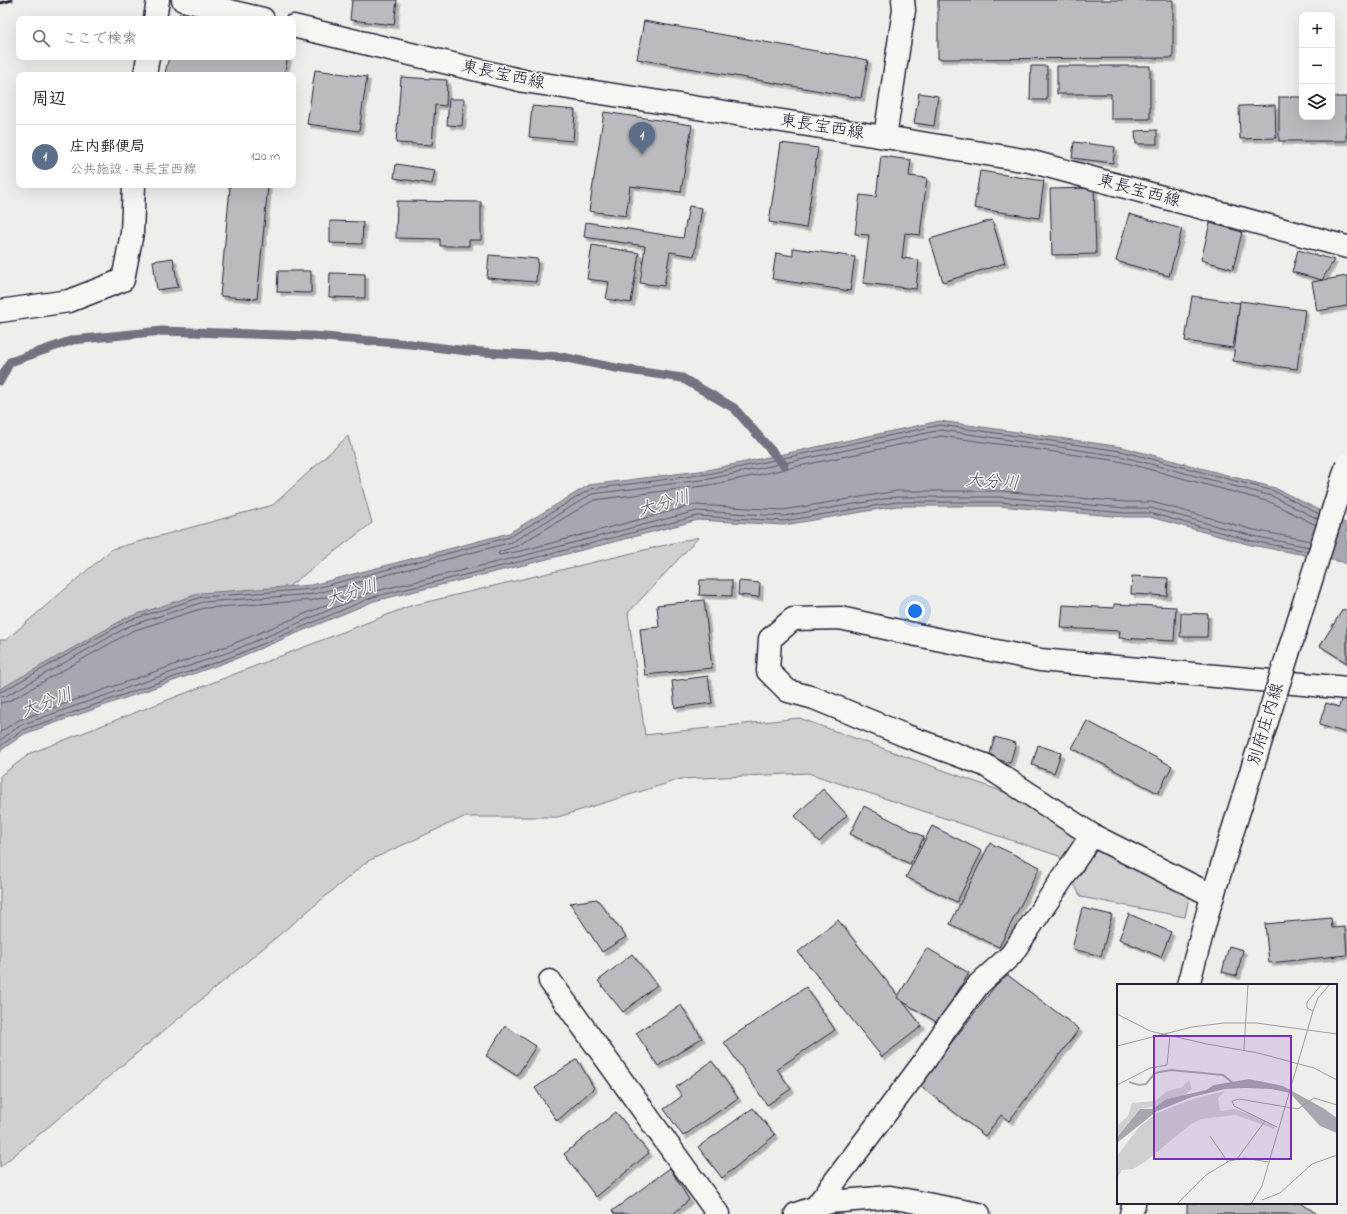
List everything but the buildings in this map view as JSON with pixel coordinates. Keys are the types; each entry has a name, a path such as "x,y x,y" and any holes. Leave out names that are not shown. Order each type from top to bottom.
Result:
{"street":[{"path":"155,16 158,0"},
{"path":"183,0 250,16"},
{"path":"885,137 904,10 903,0"},
{"name":"東長宝西線","path":"296,27 524,81 1029,161 1347,247"},
{"path":"146,72 148,60"},
{"path":"0,311 69,301 123,280 132,234 134,188"},
{"name":"別府庄内線","path":"1188,984 1237,817 1347,465"},
{"path":"1213,896 1092,835 985,765 904,735 814,698 788,691 768,671 770,639 794,619 840,618 1040,660 1347,688"},
{"path":"805,1211 924,1062 945,1030 979,984 1011,955 1092,835"},
{"path":"550,981 718,1214"},
{"path":"805,1211 830,1202 890,1198 980,1214"},
{"path":"1131,1214 1134,1204"}],"shaded area":[{"path":"348,436 372,523 288,587 192,596 0,690 0,640 6,640 112,549 273,505"},
{"path":"699,537 628,613 645,735 799,718 1084,821 1190,893 1185,917 1081,897 1059,856 808,773 681,779 558,817 464,817 368,861 0,1167 0,776 31,753 410,606"}],"water":[{"name":"大分川","path":"940,421 1122,447 1275,488 1347,524 1347,566 1343,562 1251,545 1150,517 1125,517 999,506 897,506 784,525 698,520 528,564 374,601 235,659 24,734 0,751 0,689 126,618 201,593 312,585 509,533 589,485 707,470"}],"waterway":[{"path":"0,381 10,362 73,340 162,331 312,336 410,344 467,351 562,357 616,368 682,378 734,408 784,465"}],"railway":[{"path":"0,3 12,0"}],"place":[{"name":"庄内郵便局","path":"642,155"}]}
